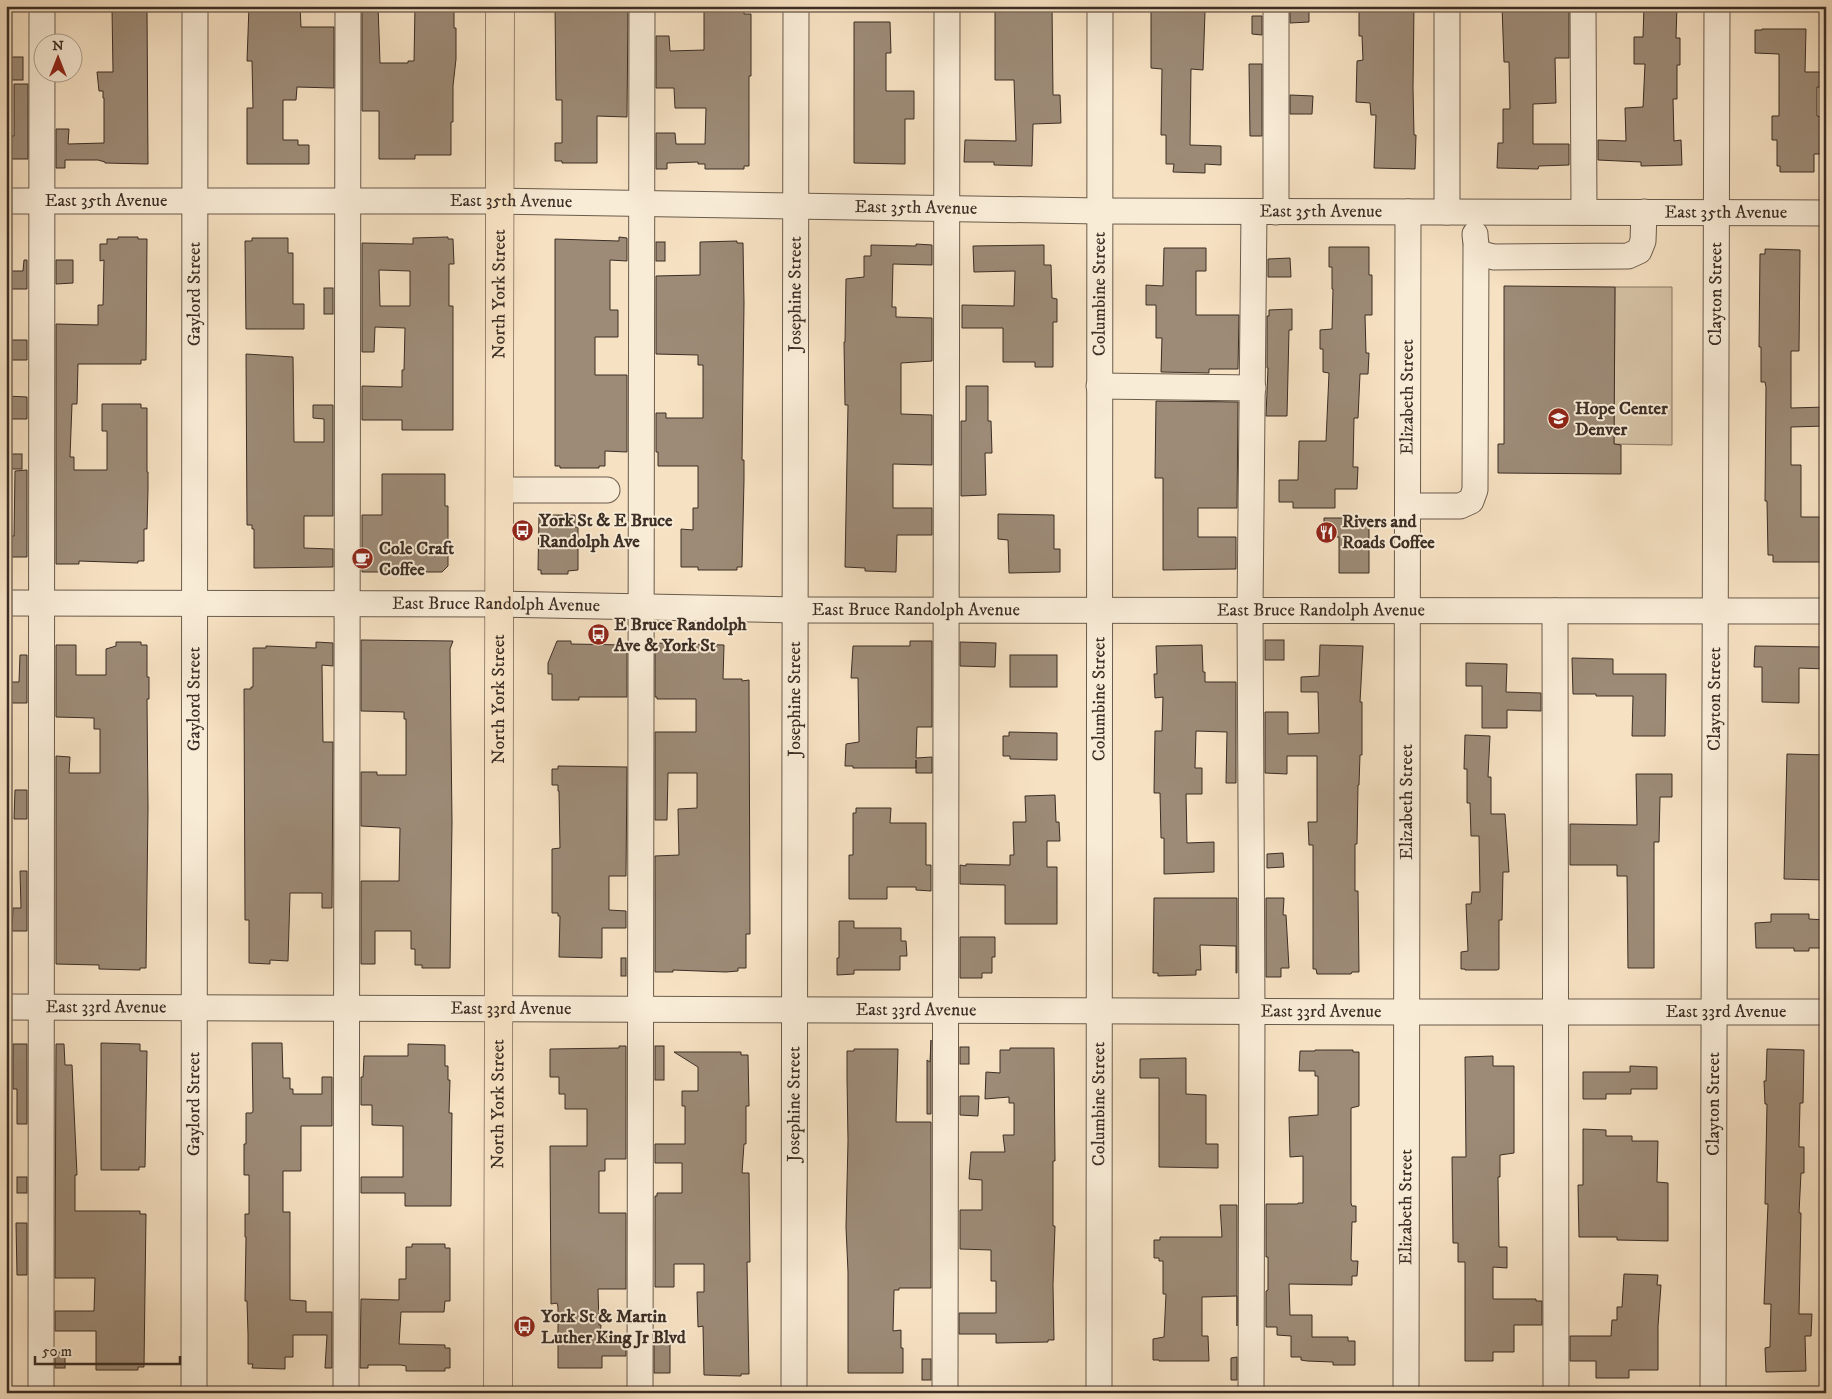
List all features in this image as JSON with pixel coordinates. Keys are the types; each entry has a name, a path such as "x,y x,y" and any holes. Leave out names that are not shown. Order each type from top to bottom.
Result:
{"main road":[{"name":"North York Street","path":"498,1393 500,6"}],"street":[{"path":"41,1393 42,6"},
{"name":"Gaylord Street","path":"194,1393 195,6"},
{"path":"346,1393 348,6"},
{"path":"640,1393 642,6"},
{"name":"Josephine Street","path":"794,1393 796,6"},
{"path":"945,1393 947,6"},
{"name":"Columbine Street","path":"1099,1393 1100,6"},
{"path":"1251,1393 1250,610 1253,388 1276,6"},
{"path":"1447,6 1447,212"},
{"path":"1583,6 1584,212"},
{"name":"Clayton Street","path":"1713,1393 1717,6"},
{"name":"East 35th Avenue","path":"6,201 642,202 1100,211 1265,212 1826,212"},
{"name":"Elizabeth Street","path":"1406,1393 1408,212"},
{"path":"1408,506 1460,506 1471,501 1474,490 1476,247 1474,212"},
{"path":"1476,247 1482,254 1494,257 1628,256 1639,251 1643,241 1644,212"},
{"path":"1100,386 1253,388"},
{"path":"500,490 606,490"},
{"name":"East Bruce Randolph Avenue","path":"6,603 499,604 795,610 1826,612"},
{"path":"1555,611 1556,1393"},
{"name":"East 33rd Avenue","path":"6,1007 1252,1012 1826,1012"}],"shaded area":[{"path":"1615,287 1672,287 1672,445 1614,444"}],"building":[{"path":"249,6 300,6 301,27 334,27 334,88 297,87 296,100 283,100 283,140 298,140 298,145 309,145 309,164 247,164 247,108 253,108 252,61 247,61"},
{"path":"362,6 378,6 380,63 408,63 408,61 414,61 415,6 454,6 456,59 453,86 453,122 451,122 451,155 415,155 415,159 379,159 379,111 362,111"},
{"path":"1052,6 1053,95 1060,95 1061,123 1033,124 1032,166 994,165 994,162 964,162 965,140 1016,141 1014,80 995,80 995,7"},
{"path":"1290,6 1309,6 1309,22 1290,23"},
{"path":"1359,6 1414,6 1413,88 1414,135 1416,135 1415,169 1374,168 1376,115 1371,115 1370,103 1356,102 1357,61 1363,60 1362,36 1359,36"},
{"path":"1502,6 1569,7 1569,58 1555,58 1556,103 1533,104 1533,144 1569,144 1569,165 1539,166 1538,169 1497,168 1498,143 1503,143 1503,109 1510,109 1509,62 1504,62"},
{"path":"1644,6 1677,6 1676,38 1680,38 1680,65 1677,65 1677,99 1673,99 1674,141 1681,140 1682,165 1641,166 1641,162 1598,160 1598,140 1626,141 1625,108 1643,107 1645,64 1634,64 1634,37 1643,37"},
{"path":"118,7 147,8 148,164 105,163 98,160 65,160 65,168 56,168 56,129 69,129 68,144 104,143 104,98 103,91 99,91 97,72 113,72 112,9 118,9"},
{"path":"555,7 628,8 627,117 597,116 597,163 562,163 562,161 555,161 555,143 562,143 562,100 556,100"},
{"path":"1151,10 1205,12 1203,70 1191,69 1190,145 1221,146 1221,165 1205,164 1205,173 1173,172 1174,164 1166,164 1166,135 1161,135 1162,69 1151,68"},
{"path":"704,11 744,11 744,14 751,14 749,166 744,166 744,169 705,169 705,164 698,164 698,162 667,163 667,169 656,169 656,133 675,133 676,144 705,144 706,108 675,108 674,88 656,88 656,36 669,36 670,51 704,50"},
{"path":"1252,16 1262,16 1262,35 1252,34"},
{"path":"854,22 890,22 891,53 886,53 886,91 914,91 914,119 905,119 905,164 854,163"},
{"path":"1806,29 1805,72 1826,72 1826,87 1817,87 1817,116 1823,117 1823,154 1814,154 1814,172 1780,172 1780,166 1777,166 1777,140 1772,140 1772,116 1779,116 1779,54 1755,53 1755,30"},
{"path":"6,57 23,57 23,80 6,80"},
{"path":"1249,64 1262,64 1262,136 1250,136"},
{"path":"14,84 28,84 28,159 6,159 6,136 14,136"},
{"path":"1290,95 1313,96 1312,114 1290,114"},
{"path":"118,237 147,239 146,360 141,360 141,364 78,364 77,404 72,404 70,457 74,457 74,470 107,470 107,431 102,431 102,404 141,404 141,408 147,408 148,489 147,529 144,529 144,561 138,561 138,563 79,561 79,564 56,564 56,324 98,325 98,305 103,305 104,260 100,261 100,244 107,244 107,239 118,239"},
{"path":"448,237 448,239 453,239 454,264 449,264 449,306 453,306 453,430 402,430 402,420 362,420 362,386 402,387 405,328 375,327 374,352 362,352 362,243 413,244 413,238","holes":["379,270 410,271 410,306 380,306"]},
{"path":"619,237 627,238 627,261 610,260 610,310 618,310 618,337 595,337 595,375 627,375 627,452 605,451 605,466 599,466 599,468 560,468 560,466 555,466 555,239 619,241"},
{"path":"252,238 288,238 288,253 293,253 293,304 304,304 304,329 246,329 245,241 252,241"},
{"path":"737,241 737,243 743,243 744,303 742,567 737,567 737,570 698,570 698,567 681,567 681,529 693,530 693,508 698,508 698,466 658,466 656,413 666,413 666,418 703,418 703,365 698,365 698,355 656,354 656,276 700,275 700,242"},
{"path":"656,242 665,242 665,261 656,261"},
{"path":"916,244 932,245 932,265 893,264 892,307 896,307 896,317 932,318 932,361 901,363 901,414 932,415 932,465 893,464 893,508 932,508 932,535 897,535 896,572 865,571 865,568 845,567 848,405 845,405 844,342 846,279 864,277 864,256 871,256 871,245 916,246"},
{"path":"1044,245 1044,265 1051,265 1052,298 1057,299 1057,322 1053,322 1053,367 1035,367 1035,362 1003,362 1003,328 962,328 962,305 1014,306 1015,271 974,272 973,246"},
{"path":"1329,247 1369,247 1369,275 1372,275 1372,315 1365,315 1366,353 1369,353 1368,374 1360,374 1358,418 1354,418 1353,467 1358,467 1357,489 1335,489 1335,508 1293,508 1293,502 1279,502 1279,480 1298,480 1299,441 1326,441 1329,373 1323,372 1323,349 1320,349 1320,330 1332,329 1333,289 1332,267 1329,267"},
{"path":"1164,248 1206,248 1206,271 1196,271 1196,315 1239,315 1238,369 1209,369 1209,373 1161,372 1162,338 1156,338 1156,305 1146,305 1146,285 1163,286"},
{"path":"1765,249 1800,250 1799,351 1791,351 1791,408 1826,407 1826,426 1791,427 1791,465 1801,465 1801,517 1826,517 1826,562 1773,562 1773,555 1768,555 1767,501 1765,501 1766,387 1765,382 1761,382 1761,347 1759,347 1760,254 1765,254"},
{"path":"1290,258 1291,277 1268,277 1268,259"},
{"path":"24,260 27,260 27,289 10,289 10,271 23,271"},
{"path":"56,260 73,260 73,283 56,284"},
{"path":"1504,286 1615,287 1614,444 1621,445 1621,474 1498,473 1498,444 1504,444"},
{"path":"324,288 333,288 333,314 324,314"},
{"path":"1292,309 1292,330 1289,330 1287,416 1266,416 1268,368 1267,316 1269,316 1269,310"},
{"path":"7,340 27,340 27,360 6,360"},
{"path":"246,354 293,357 294,442 324,442 324,419 313,418 313,405 333,405 333,516 304,516 304,548 333,549 333,567 254,568 254,529 252,529 252,525 247,525"},
{"path":"966,386 988,386 988,421 991,421 992,453 985,453 986,495 961,496 961,421 966,421"},
{"path":"6,396 27,397 27,419 6,419"},
{"path":"1156,401 1238,402 1237,508 1198,508 1198,537 1236,537 1236,569 1163,570 1163,478 1155,478"},
{"path":"6,454 22,454 22,469 6,469"},
{"path":"27,470 27,557 8,557 9,536 14,536 15,471"},
{"path":"382,474 445,474 445,506 448,506 448,566 442,572 362,572 362,515 382,515"},
{"path":"998,514 1054,515 1054,549 1060,549 1060,572 1009,573 1008,540 998,539"},
{"path":"539,515 575,515 575,527 578,527 578,570 568,571 568,574 541,574 541,570 538,570"},
{"path":"1324,518 1369,518 1369,573 1339,573 1339,537 1324,537"},
{"path":"361,640 453,641 450,649 452,822 450,968 422,968 422,965 415,965 415,949 411,949 411,931 375,931 375,964 361,964 361,881 399,881 400,828 361,826 361,772 377,772 377,775 406,775 406,719 404,719 404,712 361,711"},
{"path":"1265,640 1284,640 1284,660 1265,660"},
{"path":"557,641 571,641 571,644 627,645 627,697 579,697 579,700 552,700 552,674 548,674 548,663"},
{"path":"910,641 932,641 932,727 917,727 916,758 932,757 932,773 916,773 916,768 853,768 853,766 845,766 846,744 859,742 858,678 851,678 853,646 910,646"},
{"path":"116,642 141,642 141,645 147,645 149,699 147,699 146,968 140,968 140,970 99,969 99,965 56,964 56,756 70,757 69,773 100,773 100,729 94,729 94,718 56,717 56,645 76,645 76,675 106,675 106,649 116,646"},
{"path":"316,642 333,643 333,666 322,665 323,742 333,742 332,908 322,908 322,893 290,893 288,961 270,960 270,964 249,963 249,920 245,920 244,689 251,689 253,687 253,648 266,648 266,646 316,648"},
{"path":"960,642 996,643 995,667 960,666"},
{"path":"655,643 724,645 723,679 749,680 750,934 746,934 746,968 738,968 738,971 673,970 673,972 655,972 655,856 679,855 678,809 697,808 697,773 668,773 667,820 655,820 655,732 696,732 696,699 657,699 655,697"},
{"path":"1202,645 1205,682 1236,682 1236,783 1226,783 1227,732 1196,731 1195,768 1202,768 1202,794 1186,794 1187,843 1214,842 1214,872 1164,874 1164,838 1161,838 1160,793 1154,793 1155,731 1162,731 1163,697 1155,698 1154,674 1157,674 1156,646"},
{"path":"1320,645 1363,646 1360,702 1362,702 1362,755 1360,755 1358,785 1357,844 1355,844 1355,891 1358,891 1359,972 1352,972 1351,974 1317,974 1316,969 1313,969 1313,845 1309,845 1308,822 1317,822 1317,756 1287,756 1287,774 1265,773 1265,712 1288,712 1288,734 1319,733 1318,692 1301,692 1301,677 1319,676"},
{"path":"1755,646 1826,647 1826,669 1799,668 1799,703 1762,702 1762,667 1754,667"},
{"path":"20,655 27,655 27,703 9,703 9,682 19,682"},
{"path":"1010,655 1057,655 1057,687 1010,687"},
{"path":"1572,658 1613,659 1613,674 1666,674 1665,736 1632,736 1633,696 1573,694"},
{"path":"1466,663 1507,664 1506,692 1541,693 1541,711 1507,710 1507,728 1482,728 1482,686 1466,686"},
{"path":"1009,732 1057,733 1057,760 1010,759 1010,756 1003,756 1003,736 1009,736"},
{"path":"1465,735 1490,736 1488,777 1491,777 1491,814 1505,814 1509,872 1503,872 1502,920 1499,920 1499,969 1497,970 1461,969 1461,952 1468,951 1466,904 1471,904 1472,892 1480,892 1479,836 1471,836 1470,803 1467,803 1467,769 1464,769"},
{"path":"1787,754 1826,755 1825,880 1784,879"},
{"path":"558,766 627,767 626,876 609,876 609,910 626,911 626,928 602,928 602,958 559,957 560,916 558,916 558,913 552,913 552,849 560,848 559,791 558,785 552,785 552,769 558,769"},
{"path":"1636,774 1672,774 1672,797 1660,797 1659,842 1654,842 1654,968 1628,968 1627,876 1617,876 1617,865 1570,865 1570,824 1637,825"},
{"path":"15,790 27,790 27,819 14,819"},
{"path":"1055,795 1056,822 1059,822 1060,841 1047,841 1047,867 1057,867 1057,924 1005,924 1005,885 960,884 960,865 1010,865 1010,855 1014,855 1013,822 1026,822 1025,796"},
{"path":"856,808 891,808 890,823 926,823 926,865 931,865 931,891 916,890 916,887 887,887 887,899 849,899 849,855 853,855 853,813 856,813"},
{"path":"1283,853 1284,867 1267,868 1267,854"},
{"path":"20,871 27,871 27,931 12,931 13,908 21,908"},
{"path":"1154,898 1237,898 1237,973 1236,946 1200,945 1201,970 1196,970 1196,975 1158,976 1158,973 1153,973"},
{"path":"1266,898 1284,898 1283,915 1286,915 1289,968 1281,968 1281,977 1266,977"},
{"path":"1771,914 1809,914 1809,919 1826,920 1826,948 1809,948 1809,951 1794,951 1794,948 1756,948 1755,923 1771,922"},
{"path":"839,921 854,921 854,928 901,928 901,941 906,941 907,956 900,956 900,970 854,970 854,974 837,975"},
{"path":"960,937 995,937 995,957 992,957 992,973 982,973 982,978 960,978"},
{"path":"621,958 626,958 626,976 621,976"},
{"path":"931,1040 931,1114 927,1114 927,1060 930,1062"},
{"path":"101,1043 140,1044 140,1051 147,1051 145,1167 139,1167 139,1170 101,1170"},
{"path":"252,1043 282,1043 283,1078 290,1078 290,1089 293,1089 293,1094 322,1094 322,1077 332,1077 332,1126 301,1126 301,1171 283,1171 283,1212 290,1212 290,1300 306,1301 306,1312 332,1312 332,1368 325,1368 327,1335 293,1335 293,1357 285,1357 285,1369 252,1368 253,1364 248,1364 247,1301 245,1301 245,1214 249,1214 249,1175 244,1175 244,1144 246,1144 246,1113 252,1113 253,1111"},
{"path":"13,1044 27,1044 27,1124 17,1124 17,1089 13,1089"},
{"path":"56,1044 64,1044 65,1065 72,1065 77,1175 75,1175 75,1211 140,1211 140,1214 146,1214 144,1367 138,1367 138,1370 96,1370 96,1331 55,1331 55,1311 94,1311 95,1278 55,1278"},
{"path":"408,1044 445,1045 445,1066 448,1066 448,1080 450,1080 449,1113 452,1113 451,1206 405,1206 405,1193 361,1193 361,1177 403,1177 403,1126 372,1125 372,1105 361,1105 361,1077 363,1077 364,1056 408,1056"},
{"path":"619,1046 626,1046 626,1159 605,1159 605,1171 599,1171 599,1213 626,1213 626,1289 598,1289 600,1336 626,1336 626,1356 602,1356 602,1368 558,1368 558,1307 557,1303 551,1304 550,1146 587,1146 587,1109 565,1109 565,1094 559,1094 559,1077 550,1077 550,1049 619,1048"},
{"path":"655,1046 664,1046 664,1080 655,1080"},
{"path":"960,1047 969,1047 969,1064 960,1064"},
{"path":"1010,1048 1054,1048 1054,1340 1048,1340 1048,1342 996,1343 996,1334 959,1334 959,1313 996,1313 996,1281 991,1281 991,1250 960,1249 960,1210 982,1210 982,1180 969,1179 971,1152 1005,1152 1003,1135 1014,1135 1014,1103 1009,1103 1009,1097 985,1099 986,1072 1000,1073 1000,1050 1010,1050"},
{"path":"854,1049 898,1049 896,1122 931,1122 931,1288 899,1288 899,1290 894,1290 893,1331 901,1330 903,1373 848,1373 846,1227 848,1141 847,1051 854,1051"},
{"path":"1767,1049 1804,1050 1803,1103 1800,1103 1799,1147 1804,1147 1804,1173 1801,1173 1799,1213 1801,1213 1799,1314 1812,1314 1811,1336 1805,1336 1806,1371 1766,1372 1765,1348 1770,1347 1771,1304 1764,1304 1768,1204 1765,1204 1767,1104 1765,1104 1764,1081 1766,1081"},
{"path":"1353,1050 1353,1052 1359,1052 1359,1106 1351,1108 1351,1203 1352,1206 1356,1206 1356,1222 1352,1222 1351,1259 1352,1261 1358,1261 1357,1276 1352,1276 1352,1285 1289,1284 1290,1315 1312,1315 1312,1337 1348,1337 1348,1341 1355,1341 1355,1365 1333,1365 1333,1362 1307,1361 1301,1360 1301,1357 1291,1357 1291,1336 1277,1335 1277,1327 1266,1327 1268,1257 1266,1257 1266,1204 1303,1203 1303,1156 1290,1157 1289,1117 1318,1115 1318,1076 1315,1076 1315,1071 1299,1071 1300,1051"},
{"path":"674,1052 741,1052 741,1055 748,1055 749,1106 746,1106 746,1144 744,1144 742,1173 749,1173 750,1262 747,1262 749,1374 741,1374 741,1376 704,1375 703,1326 698,1327 697,1292 704,1292 704,1264 674,1264 674,1287 655,1287 655,1196 657,1196 657,1193 682,1193 682,1163 655,1163 655,1144 685,1144 685,1106 682,1106 682,1091 698,1091 698,1067"},
{"path":"1493,1056 1493,1066 1514,1066 1514,1153 1500,1155 1500,1177 1498,1177 1499,1247 1507,1247 1507,1268 1493,1267 1493,1299 1536,1299 1536,1301 1542,1301 1542,1325 1514,1325 1514,1352 1493,1352 1493,1361 1465,1361 1465,1262 1458,1262 1458,1243 1453,1243 1452,1157 1466,1157 1465,1057"},
{"path":"1186,1058 1186,1094 1206,1095 1206,1144 1218,1144 1218,1168 1159,1167 1159,1078 1140,1078 1140,1059"},
{"path":"1630,1066 1657,1067 1657,1089 1631,1089 1631,1094 1606,1094 1606,1099 1583,1099 1583,1072 1630,1072"},
{"path":"960,1096 979,1096 978,1116 960,1115"},
{"path":"1583,1129 1606,1130 1606,1136 1632,1136 1632,1141 1658,1141 1657,1182 1668,1183 1668,1241 1617,1240 1617,1237 1579,1237 1578,1185 1583,1185"},
{"path":"17,1177 27,1177 27,1193 17,1193"},
{"path":"1220,1205 1237,1205 1237,1296 1202,1297 1202,1336 1208,1336 1209,1361 1153,1360 1153,1339 1164,1337 1166,1294 1163,1294 1163,1261 1159,1261 1159,1258 1154,1258 1154,1240 1160,1240 1160,1237 1222,1237"},
{"path":"16,1223 27,1223 27,1275 17,1275"},
{"path":"412,1244 445,1244 445,1248 450,1248 450,1301 445,1301 444,1312 401,1312 399,1344 445,1345 445,1348 450,1348 450,1368 445,1368 445,1371 406,1371 406,1366 401,1365 368,1365 368,1368 360,1368 361,1299 399,1300 399,1279 406,1279 406,1247 412,1247"},
{"path":"1624,1274 1658,1275 1657,1285 1661,1285 1658,1326 1658,1370 1629,1370 1629,1378 1596,1378 1596,1361 1570,1361 1570,1336 1611,1336 1612,1320 1617,1320 1617,1307 1622,1307"},
{"path":"654,1331 670,1332 670,1373 654,1373"},
{"path":"55,1352 65,1352 65,1368 55,1368"},
{"path":"1237,1357 1237,1380 1231,1380 1231,1358"},
{"path":"922,1359 931,1359 931,1380 922,1380"}],"place":[{"name":"Hope Center Denver","path":"1559,419"},
{"name":"York St & E Bruce Randolph Ave","path":"523,531"},
{"name":"Rivers and Roads Coffee","path":"1326,532"},
{"name":"Cole Craft Coffee","path":"363,559"},
{"name":"E Bruce Randolph Ave & York St","path":"598,635"},
{"name":"York St & Martin Luther King Jr Blvd","path":"525,1327"}]}
